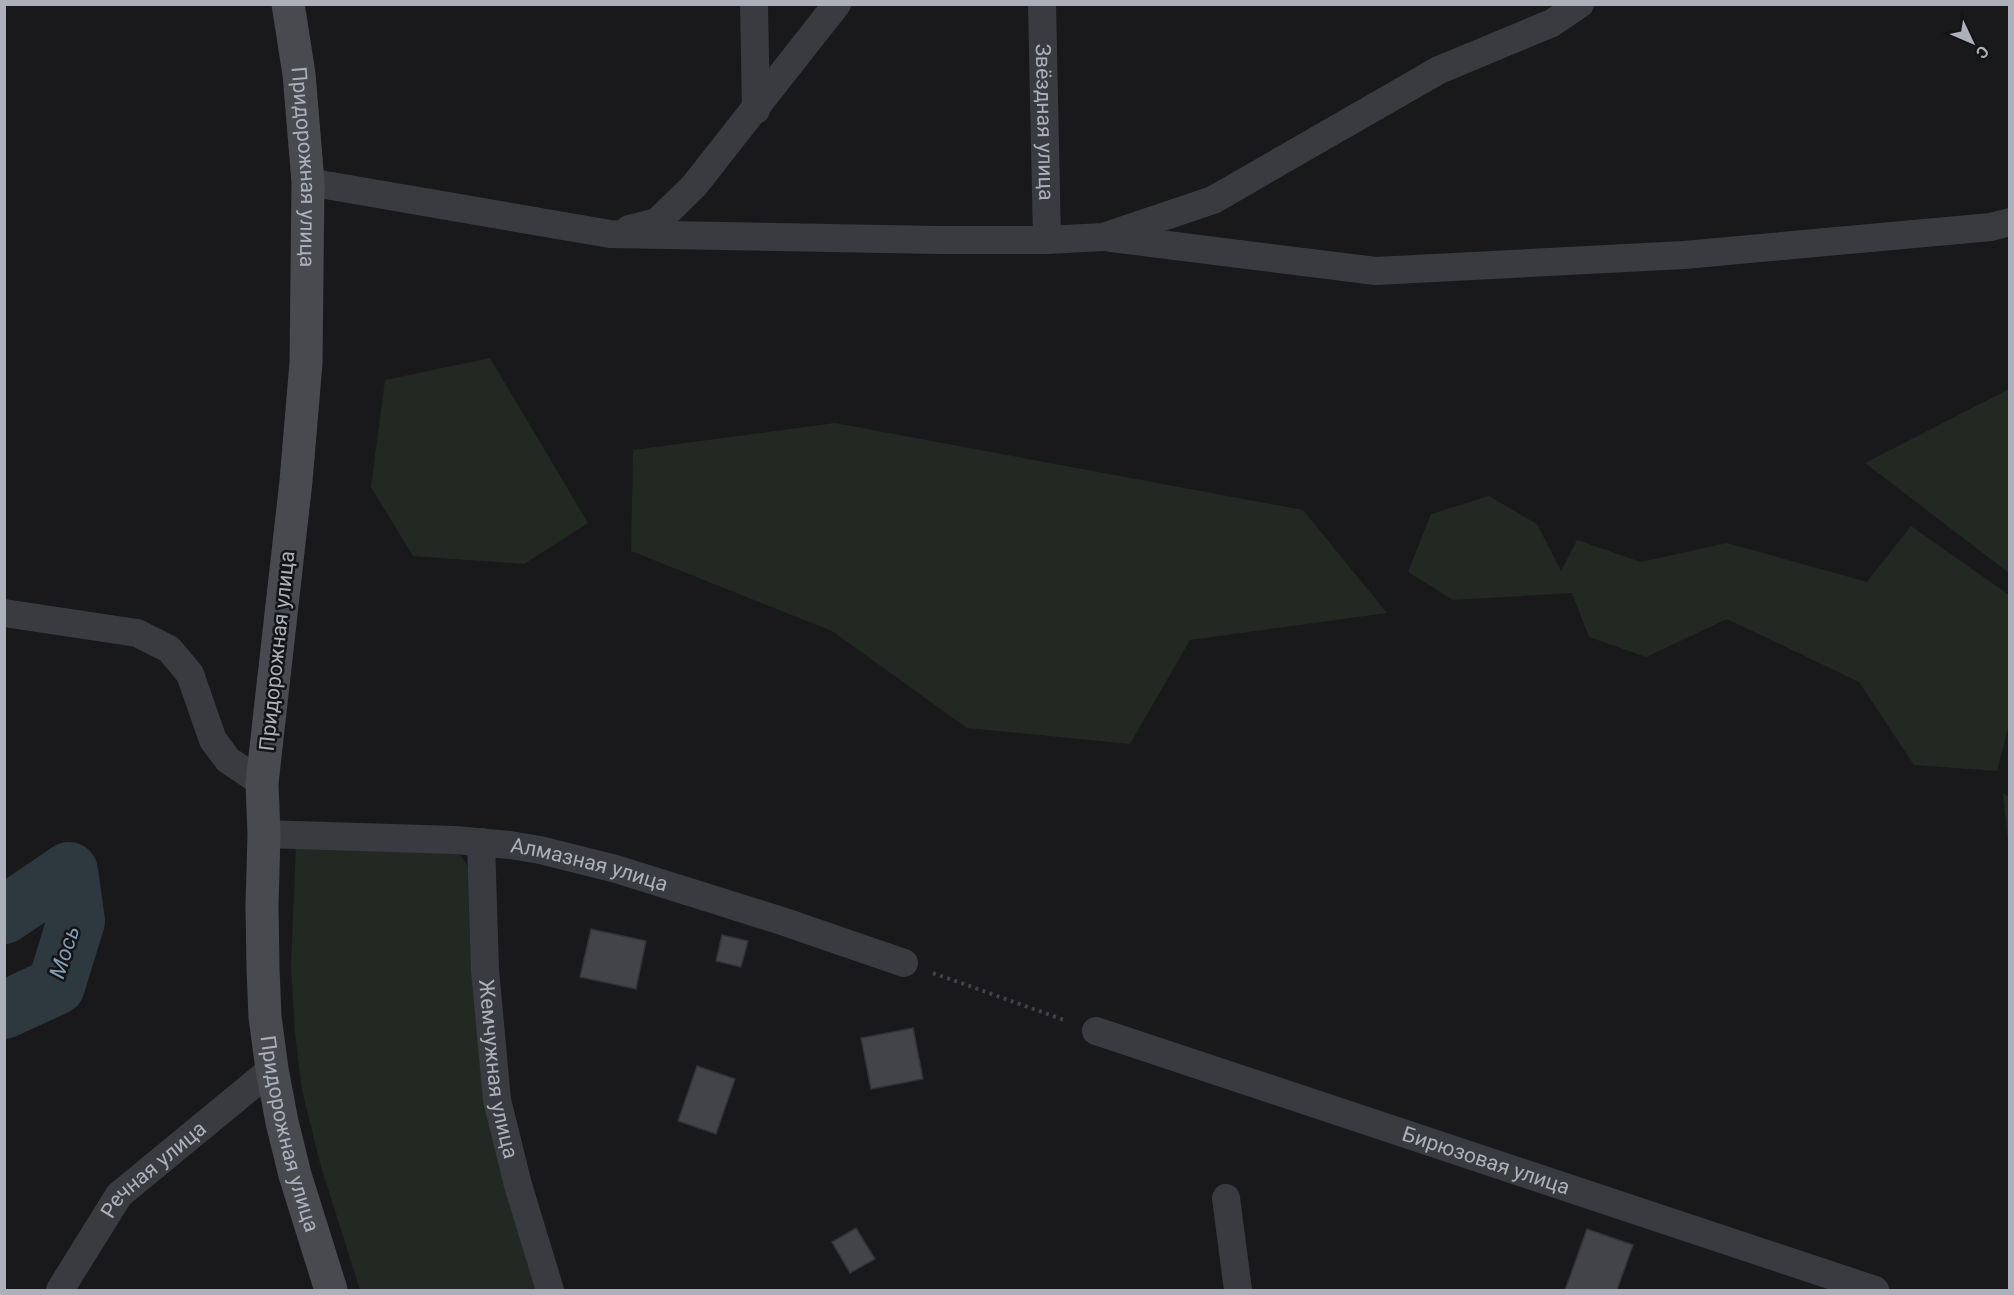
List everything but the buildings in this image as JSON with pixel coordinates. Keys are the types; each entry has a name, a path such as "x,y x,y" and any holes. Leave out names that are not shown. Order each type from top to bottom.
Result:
{"street":[{"name":"Придорожная улица","path":"288,4 299,74 308,182 306,363 295,492 262,783 263,968 265,1017 272,1069 295,1175 331,1290"},
{"path":"754,4 756,110"},
{"path":"610,234 657,222 694,186 837,4"},
{"name":"Звёздная улица","path":"1042,4 1047,240"},
{"path":"1103,237 1213,200 1439,70 1552,23 1580,4"},
{"path":"308,182 610,234 1047,240 1103,237 1376,271 1684,255 1991,227 2010,222"},
{"path":"4,613 137,633 169,649 190,674 213,740 228,760 262,783"},
{"name":"Алмазная улица","path":"264,834 481,842 540,850 616,869 782,921 904,963"},
{"name":"Жемчужная улица","path":"481,842 485,970 497,1100 506,1144 550,1290"},
{"name":"Бирюзовая улица","path":"1096,1031 1875,1290"},
{"name":"Речная улица","path":"60,1290 120,1195 272,1069"},
{"path":"1226,1198 1238,1290"}],"path":[{"path":"904,963 1096,1031"}],"shaded area":[{"path":"490,358 588,523 524,564 413,556 371,487 385,380"},
{"path":"2009,389 2009,573 1865,463"},
{"path":"835,423 1303,510 1387,613 1190,640 1130,744 967,728 832,631 631,551 633,450"},
{"path":"1489,496 1537,524 1561,571 1577,540 1641,562 1727,543 1867,582 1911,526 2009,595 2009,724 1997,771 1914,765 1859,682 1727,619 1646,657 1589,637 1572,593 1453,600 1408,572 1431,514"},
{"path":"2003,793 2009,797 2009,853"},
{"path":"296,846 454,851 462,857 468,867 537,1290 360,1290 320,1163 302,1090 295,1034 291,966"}],"waterway":[{"name":"Мось","path":"4,915 69,871 76,921 56,986 4,1010"}]}
